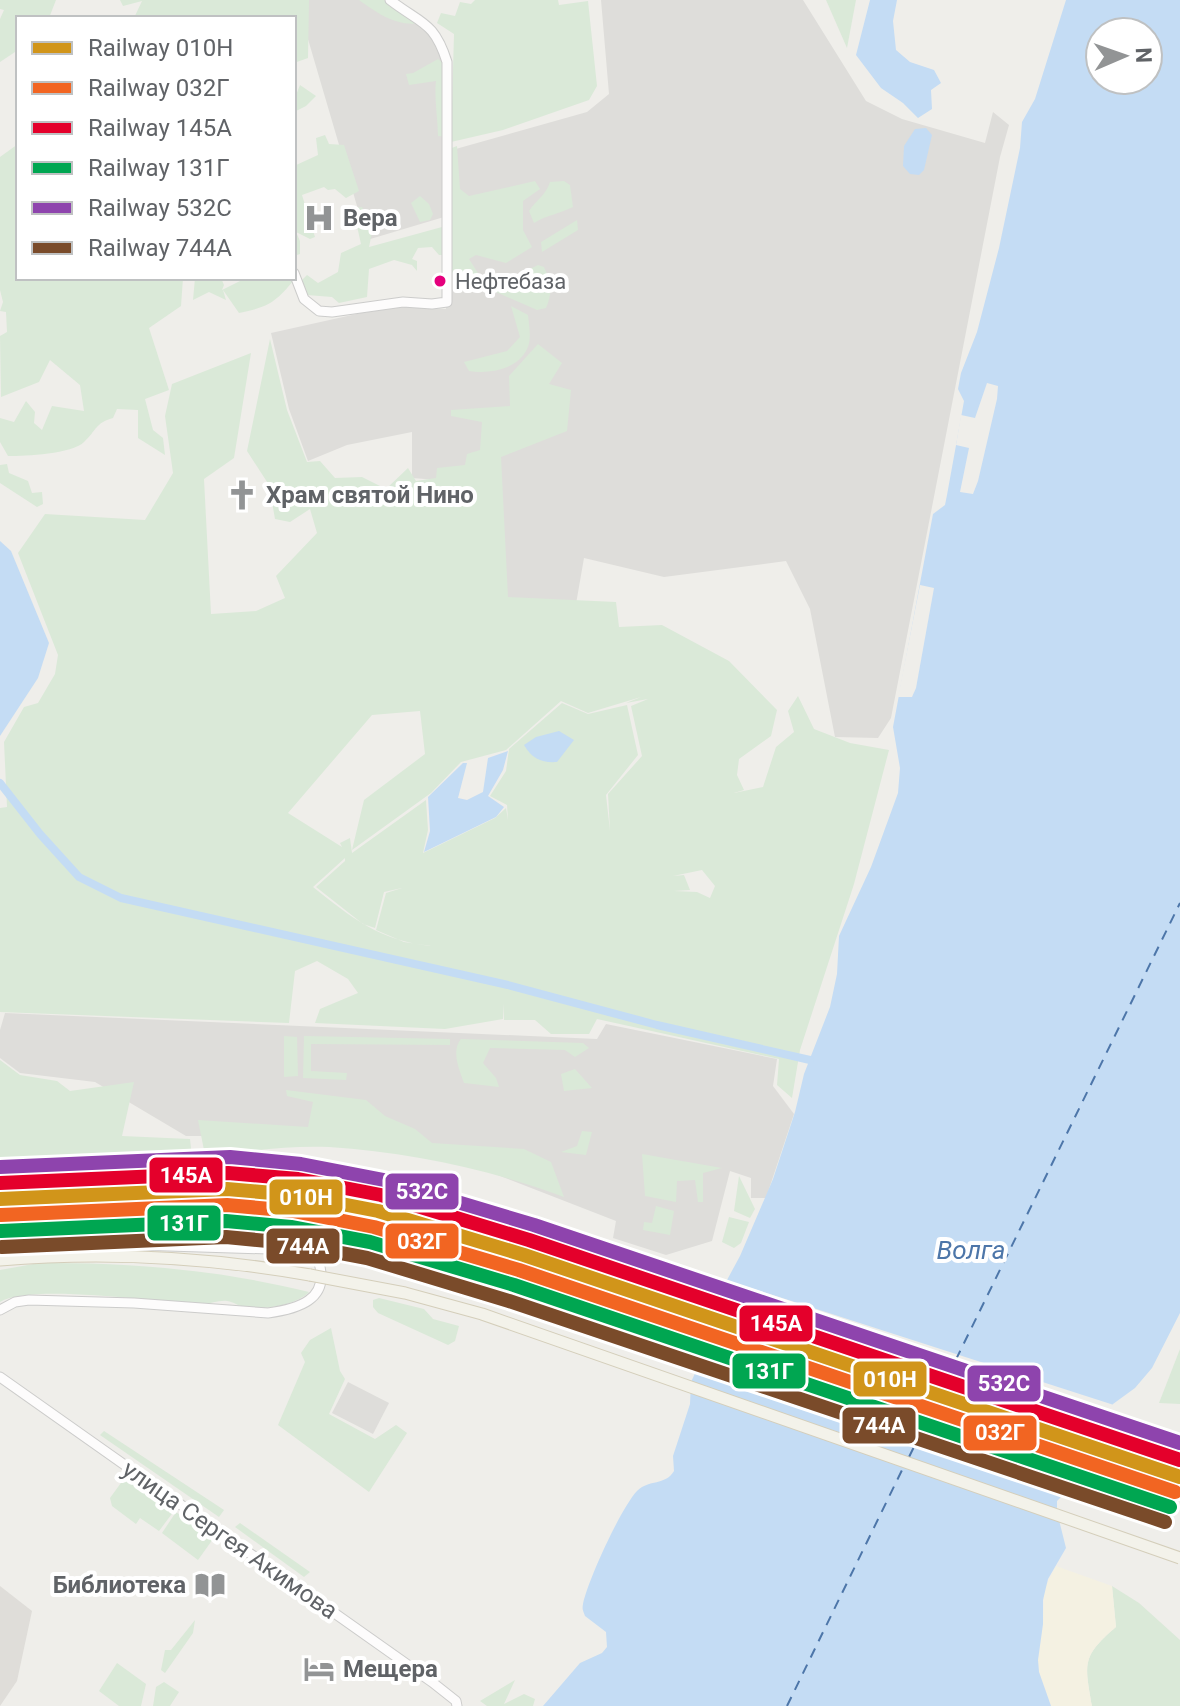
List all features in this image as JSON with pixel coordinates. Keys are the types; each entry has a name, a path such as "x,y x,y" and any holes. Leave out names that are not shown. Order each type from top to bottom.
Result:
{"main road":[{"path":"2,1237 259,1220 296,1222 534,1266 605,1283 1180,1477"},
{"path":"0,1260 120,1255 242,1263 405,1293 482,1314 1180,1558"}],"street":[{"path":"296,278 304,299 319,311 403,302 447,302 447,62 441,42 431,26 390,0"},
{"path":"0,1310 15,1302 29,1300 278,1312 305,1304 316,1295 322,1272 311,1255 286,1248 40,1242 2,1237"},
{"name":"улица Сергея Акимова","path":"0,1377 432,1682 456,1701 457,1706"}],"shaded area":[{"path":"308,0 378,0 426,29 445,51 445,152 587,112 609,94 601,0 803,0 866,101 902,119 985,143 993,112 1009,125 1000,157 891,718 878,738 835,737 810,609 786,561 664,577 584,558 576,604 504,601 438,480 412,478 412,432 347,445 308,461 289,409 271,333 361,313 405,307 446,309 444,217 367,240 305,29"},
{"path":"5,1013 597,1039 606,1024 777,1059 773,1086 794,1114 766,1198 751,1198 751,1178 730,1171 712,1241 666,1255 613,1238 616,1221 398,1136 186,1136 95,1082 20,1073 0,1058 0,1030"},
{"path":"348,1382 389,1403 373,1434 332,1413"},
{"path":"0,1586 32,1611 17,1681 0,1706"}],"green space":[{"path":"0,0 56,0 50,16 16,16 16,51 0,62 0,19 4,10 0,9"},
{"path":"120,0 309,0 308,58 296,62 296,16 135,16 142,1 123,6"},
{"path":"359,0 384,0 420,23 395,21"},
{"path":"475,0 558,0 559,5 588,1 597,86 589,100 503,130 451,142 454,34 437,23 441,13 455,16 460,2 471,4"},
{"path":"826,0 856,0 847,48"},
{"path":"438,59 447,66 446,137 438,136 436,81 409,85 406,74"},
{"path":"300,85 316,96 296,111 296,95"},
{"path":"325,135 329,144 344,145 359,191 346,198 335,189 324,187 302,195 315,237 310,239 296,232 296,165 318,155 316,138"},
{"path":"16,145 16,280 183,280 181,306 149,328 169,390 145,399 153,430 163,438 165,455 138,438 138,410 117,409 113,418 99,425 84,442 59,452 8,456 0,442 0,418 14,422 26,401 35,412 34,423 42,430 52,406 84,411 80,385 50,360 39,382 1,397 0,336 7,332 6,312 0,311 3,302 0,290 0,157"},
{"path":"457,146 460,189 469,196 535,181 540,189 523,201 523,230 532,247 506,263 476,255 469,259 483,281 458,280 452,273 449,149"},
{"path":"564,181 570,185 573,207 534,223 529,211 550,182"},
{"path":"420,196 429,204 433,214 430,220 420,222 411,203"},
{"path":"362,207 373,228 369,247 442,227 443,255 432,247 418,248 412,259 417,261 417,271 412,265 394,260 369,269 367,297 339,303 332,297 307,295 302,280 307,275 318,283 338,272 341,253 361,244 353,208"},
{"path":"577,220 578,230 542,252 541,242"},
{"path":"296,232 300,241 300,254 296,255"},
{"path":"538,265 544,267 550,282 546,308 537,310 496,292 510,279"},
{"path":"195,280 222,280 222,290 242,280 294,280 270,303 239,313 223,290 226,300 209,292 193,300"},
{"path":"511,306 528,315 530,332 527,349 510,366 485,372 469,371 464,362 507,351 520,337"},
{"path":"270,339 287,410 307,462 320,461 335,478 362,477 386,489 408,468 416,481 436,478 437,468 465,465 467,454 480,450 482,422 451,416 451,410 510,406 509,376 538,344 562,363 549,384 571,390 567,431 501,457 508,597 616,602 619,627 662,625 729,661 777,710 771,736 739,759 737,775 744,790 734,793 763,787 776,747 794,732 788,711 798,696 814,729 850,743 889,750 854,884 800,1050 792,1098 777,1085 779,1059 597,1019 589,1034 551,1034 535,1020 504,1020 504,1004 503,1019 445,1029 315,1023 320,1009 358,993 348,979 317,961 295,971 289,1023 0,1012 0,808 7,807 4,742 24,707 38,703 55,674 58,655 18,553 45,514 145,520 173,473 165,416 172,384 251,353 234,458 204,479 211,614 256,611 285,598 276,576 317,533 310,509 290,522 275,519 269,485 247,451","holes":["641,697 626,703 648,699 631,706 642,756 608,794 610,831 606,795 638,755 627,705 588,714 562,703 509,749 506,771 490,796 507,805 508,820 506,808 495,818 423,853 428,830 426,800 352,853 350,838 340,843 342,847 288,813 372,715 420,711 425,754 364,800 352,850 431,793 461,762 506,750 561,701 588,713","345,858 316,887 360,922 313,887","702,870 715,886 710,898 697,892 674,891 690,890 684,875 673,876","402,888 386,893 376,930 398,939 382,933 365,925 375,928 384,892"]},
{"path":"7,464 9,473 28,481 32,493 42,492 43,504 37,507 0,483 0,465"},
{"path":"284,1036 297,1037 298,1076 284,1077"},
{"path":"304,1036 450,1039 450,1045 311,1044 311,1071 347,1073 346,1080 303,1078"},
{"path":"461,1039 583,1043 589,1048 575,1057 565,1050 490,1048 483,1063 496,1078 499,1087 464,1083 456,1055"},
{"path":"0,1060 20,1075 57,1081 70,1091 134,1082 122,1136 190,1139 192,1157 0,1167"},
{"path":"575,1069 592,1088 564,1091 561,1074"},
{"path":"286,1090 366,1100 385,1116 415,1129 432,1143 524,1149 551,1162 564,1197 478,1170 359,1149 299,1147 205,1155 198,1120 308,1127 313,1102 287,1096"},
{"path":"582,1131 592,1132 586,1155 561,1152 577,1146"},
{"path":"642,1154 722,1168 703,1173 703,1202 698,1202 695,1180 677,1181 676,1202 645,1196"},
{"path":"739,1176 755,1209 750,1218 734,1211"},
{"path":"656,1206 674,1211 670,1235 643,1230 644,1222 652,1223"},
{"path":"729,1217 749,1222 741,1243 734,1248 722,1242"},
{"path":"39,1263 175,1269 242,1278 309,1292 288,1304 260,1308 227,1301 203,1304 67,1294 39,1294 0,1302 0,1270"},
{"path":"379,1298 424,1309 433,1319 459,1326 455,1341 448,1345 378,1313 373,1307 373,1300"},
{"path":"331,1328 340,1371 345,1379 329,1414 375,1439 396,1425 407,1433 369,1492 278,1425 305,1362 301,1353 310,1340"},
{"path":"1180,1349 1180,1404 1159,1403"},
{"path":"104,1431 224,1510 219,1517 100,1435"},
{"path":"126,1476 174,1511 159,1531 140,1518 136,1524 112,1506 110,1498"},
{"path":"176,1512 213,1539 198,1560 162,1533"},
{"path":"240,1523 310,1572 304,1577 235,1527"},
{"path":"1112,1586 1139,1603 1180,1640 1180,1706 1092,1706 1088,1662 1096,1646 1116,1627"},
{"path":"195,1620 193,1633 165,1673 161,1670 165,1650 171,1650"},
{"path":"117,1663 146,1684 141,1706 119,1706 99,1691"},
{"path":"515,1680 504,1704 524,1694 535,1699 533,1706 487,1706 480,1701"},
{"path":"164,1682 179,1692 170,1706 153,1706 156,1687"}],"sand":[{"path":"1056,1566 1112,1586 1116,1627 1096,1646 1088,1662 1092,1706 1051,1706 1039,1672 1044,1589"}],"water":[{"path":"870,0 897,0 893,21 896,50 910,62 934,70 941,83 931,90 932,109 918,118 881,88 856,55"},
{"name":"Волга","path":"1066,0 1180,0 1180,1313 1152,1368 1135,1388 1113,1404 1099,1430 1087,1444 1092,1481 1067,1491 1057,1501 1066,1548 1048,1579 1038,1660 1051,1706 543,1706 580,1663 602,1653 607,1647 606,1632 585,1616 586,1593 606,1545 630,1500 642,1487 666,1479 674,1471 673,1456 690,1404 691,1382 704,1354 727,1280 773,1179 804,1074 830,1007 837,974 839,936 871,867 898,793 900,768 893,727 933,514 945,505 964,401 958,389 961,373 977,332 999,248 1020,148 1022,122 1035,99"},
{"path":"926,128 932,135 924,170 919,175 910,174 903,166 904,146 915,129"},
{"path":"0,541 11,551 49,643 38,678 0,736"},
{"path":"559,731 574,740 557,762 538,759 524,745 536,737"},
{"path":"508,751 503,770 488,796 504,807 496,817 424,852 430,831 428,797 463,763 467,763 458,798 467,800 483,792 488,758"}],"pier":[{"path":"987,383 998,386 997,399 978,481 973,494 960,492 969,448 956,445 961,415 975,418"},
{"path":"920,585 934,588 916,688 912,697 898,697"},
{"path":"723,1279 1117,1406 1112,1413 721,1286"}],"waterway":[{"path":"0,783 79,877 121,898 508,985 657,1025 810,1060"}],"ferry route":[{"path":"940,1392 1180,903"},
{"path":"909,1457 936,1402"},
{"path":"787,1706 904,1466"}],"rail line":[{"name":"532С","path":"0,1167 230,1157 301,1164 384,1180 534,1225 1180,1443"},
{"name":"145А","path":"0,1183 228,1173 298,1179 381,1195 529,1240 1180,1460"},
{"name":"010Н","path":"0,1199 227,1189 295,1195 378,1211 524,1255 1180,1477"},
{"name":"032Г","path":"1,1215 227,1205 293,1211 374,1227 519,1270 1175,1492"},
{"name":"131Г","path":"1,1231 226,1221 291,1227 370,1242 514,1285 1170,1507"},
{"name":"744А","path":"2,1247 226,1237 288,1243 367,1258 509,1301 1165,1522"}],"place":[{"name":"Вера","path":"319,218"},
{"name":"Нефтебаза","path":"440,281"},
{"name":"Храм святой Нино","path":"242,495"},
{"name":"Библиотека","path":"210,1585"},
{"name":"Мещера","path":"319,1669"}]}
